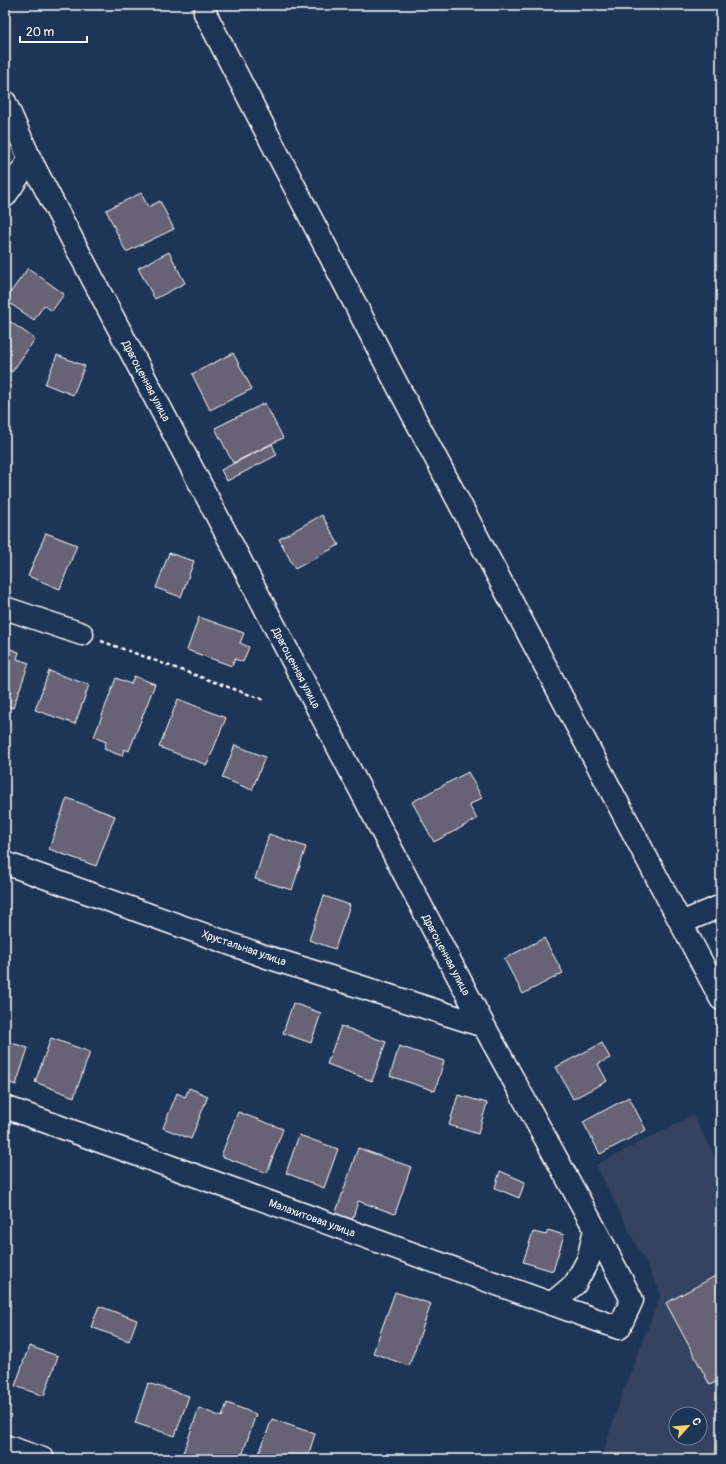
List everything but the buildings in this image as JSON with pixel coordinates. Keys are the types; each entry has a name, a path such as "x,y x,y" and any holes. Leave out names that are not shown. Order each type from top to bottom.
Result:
{"street":[{"path":"204,13 377,346 721,999"},
{"name":"Драгоценная улица","path":"5,102 30,159 484,1026 632,1300 619,1328"},
{"path":"5,196 30,159"},
{"path":"5,608 82,634"},
{"name":"Хрустальная улица","path":"5,863 264,956 484,1026"},
{"path":"681,923 721,906"},
{"name":"Малахитовая улица","path":"5,1107 619,1328"},
{"path":"551,1304 575,1284 588,1260 595,1229"},
{"path":"5,1446 43,1459"}],"path":[{"path":"82,634 264,700"}],"shaded area":[{"path":"693,1115 721,1167 721,1459 601,1459 623,1391 661,1294 596,1165"}]}
